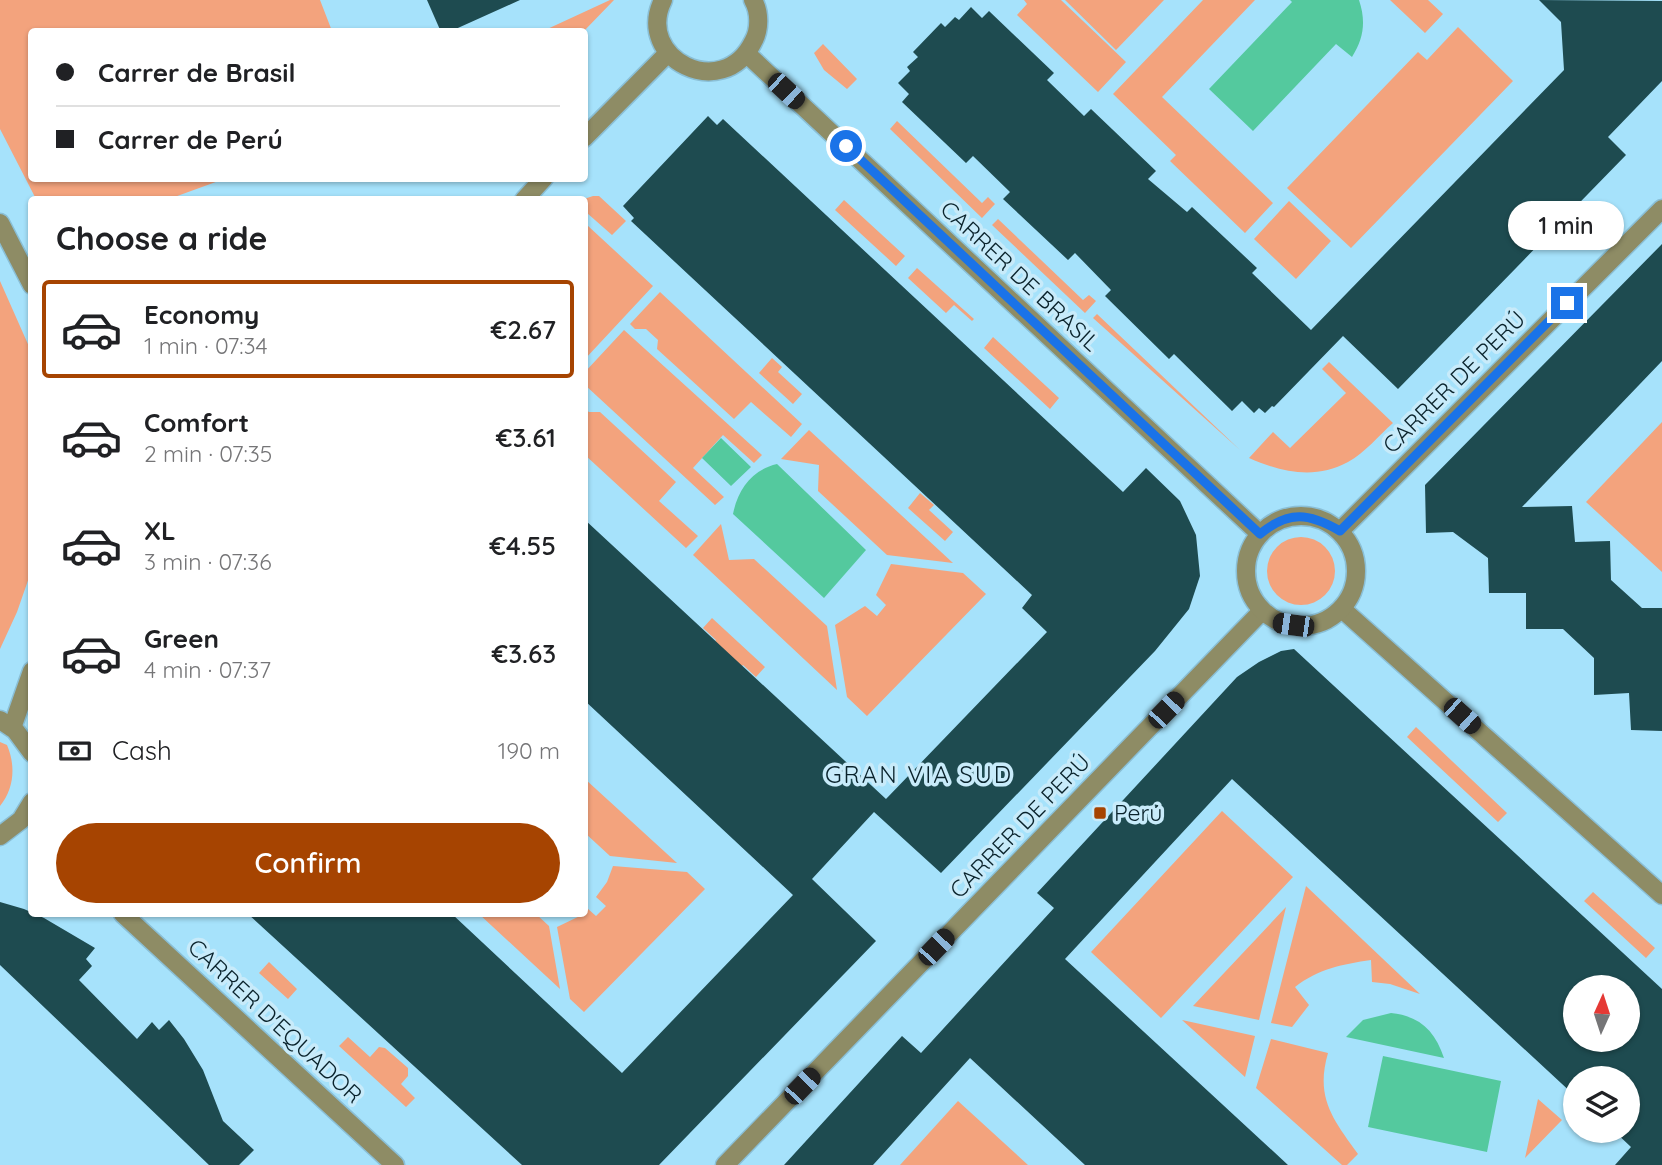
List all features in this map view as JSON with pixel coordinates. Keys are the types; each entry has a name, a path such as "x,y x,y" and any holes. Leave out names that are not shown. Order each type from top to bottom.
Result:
{"street":[{"path":"663,0 657,24 660,39 668,53 679,64 707,72 736,64 747,54 755,39 758,23 753,0"},
{"path":"588,134 668,53"},
{"name":"CARRER DE BRASIL","path":"747,54 1260,534"},
{"path":"528,196 540,182"},
{"name":"CARRER DE PERÚ","path":"1340,531 1662,209"},
{"path":"0,223 28,277"},
{"path":"1292,516 1319,519 1340,531 1349,543 1357,563 1355,586 1342,609 1332,618 1307,627 1278,623 1262,611 1250,593 1245,576 1250,550 1260,534 1271,525 1292,516"},
{"path":"1342,609 1662,895"},
{"name":"CARRER DE PERÚ","path":"725,1165 1262,611"},
{"path":"9,726 28,681"},
{"path":"9,726 28,714"},
{"path":"9,726 28,748"},
{"path":"0,836 26,824"},
{"name":"CARRER D'EQUADOR","path":"126,917 395,1165"}],"shaded area":[{"path":"0,0 320,0 331,28 28,28 28,182 216,182 177,196 34,196 0,129"},
{"path":"610,0 614,0 587,28 549,28"},
{"path":"1024,0 1061,0 1126,62 1098,92 1017,15 1027,4"},
{"path":"1065,0 1164,0 1116,50"},
{"path":"1203,0 1255,0 1162,97 1273,203 1245,233 1170,161 1176,155 1113,94"},
{"path":"1290,0 1359,0 1363,15 1361,36 1352,57 1336,44 1253,131 1209,89 1292,2"},
{"path":"1390,0 1428,0 1443,14 1425,33"},
{"path":"1458,27 1513,81 1351,248 1287,188 1418,52 1427,60"},
{"path":"823,44 857,79 847,89 824,70 814,53"},
{"path":"897,121 982,203 988,197 995,204 982,218 890,129"},
{"path":"599,196 626,221 612,235 588,214 588,198"},
{"path":"844,200 905,256 896,266 835,210"},
{"path":"1289,201 1331,241 1296,279 1254,239"},
{"path":"998,219 1083,300 1089,295 1096,301 1085,313 992,225"},
{"path":"588,226 653,286 588,356"},
{"path":"917,268 974,319 972,321 954,305 946,313 908,278"},
{"path":"0,281 28,344 28,580 0,649"},
{"path":"660,292 802,424 791,437 751,402 734,419 657,349 658,340 646,329 635,329 630,324"},
{"path":"1097,314 1240,450 1093,318"},
{"path":"624,330 762,455 754,463 723,435 693,468 724,497 715,505 588,388 588,369"},
{"path":"993,337 1059,398 1050,409 984,348"},
{"path":"772,358 782,367 778,372 802,394 793,404 759,373"},
{"path":"1329,362 1393,423 1366,449 1336,468 1298,472 1249,458 1273,432 1290,448 1346,393 1322,369"},
{"path":"588,411 600,412 676,482 659,501 698,536 686,548 588,458"},
{"path":"1662,422 1662,572 1586,502"},
{"path":"809,430 953,563 887,555 818,491 819,465 781,459"},
{"path":"721,438 751,467 731,486 702,458"},
{"path":"777,464 866,550 824,598 733,514 738,496 753,476"},
{"path":"920,493 934,505 929,510 953,532 945,541 908,508"},
{"path":"721,524 729,560 754,559 827,626 837,690 693,555"},
{"path":"1308,537 1329,552 1335,564 1333,584 1325,595 1308,605 1294,605 1277,595 1269,584 1267,564 1277,547 1288,539"},
{"path":"891,564 963,573 986,594 867,716 847,697 835,625 865,606 877,616 886,605 876,595"},
{"path":"712,618 765,667 756,677 743,665 738,670 712,645 716,640 703,628"},
{"path":"1416,727 1507,813 1498,822 1407,737"},
{"path":"0,742 7,745 10,753 12,777 11,785 0,806"},
{"path":"588,782 677,863 610,856 588,836"},
{"path":"1222,811 1293,877 1161,1018 1091,952"},
{"path":"613,866 687,872 705,889 584,1012 570,999 557,927 578,917 588,917 588,909 596,916 606,906 596,897 607,882"},
{"path":"1306,886 1420,994 1390,984 1372,982 1371,960 1351,963 1331,968 1295,987 1309,1005 1292,1027 1271,1023"},
{"path":"1593,892 1655,948 1646,958 1584,901"},
{"path":"1286,907 1259,1020 1193,1006"},
{"path":"482,917 539,917 549,926 560,989"},
{"path":"269,962 297,989 288,999 259,973"},
{"path":"1391,1013 1418,1021 1425,1026 1436,1040 1444,1058 1346,1037 1363,1020"},
{"path":"1182,1020 1255,1036 1245,1077"},
{"path":"348,1037 370,1057 379,1047 385,1048 408,1068 408,1076 401,1084 415,1098 406,1107 339,1046"},
{"path":"1271,1039 1328,1053 1325,1096 1334,1119 1358,1154 1347,1165 1342,1165 1256,1088"},
{"path":"1383,1056 1501,1081 1487,1152 1368,1127"},
{"path":"1538,1099 1562,1120 1525,1158"},
{"path":"958,1101 1028,1165 900,1165"}],"building":[{"path":"427,0 520,0 458,28 439,28"},
{"path":"1539,0 1662,1 1662,81 1608,137 1626,155 1398,389 1343,336 1265,413 1259,408 1254,413 1242,401 1232,411 1174,354 1169,359 1105,296 1111,290 1075,253 1068,260 1003,199 1010,192 973,156 966,163 902,102 909,94 898,83 910,71 907,67 918,57 913,52 941,23 945,27 955,17 959,20 971,7 982,18 989,11 1054,73 1047,80 1084,116 1091,109 1156,171 1148,179 1187,212 1192,207 1257,268 1252,273 1311,330 1564,70 1561,22"},
{"path":"708,116 717,125 723,119 1123,492 1146,468 1180,501 1196,535 1200,576 1189,609 1155,651 941,873 874,812 812,879 876,941 659,1165 522,1165 251,917 455,917 622,1073 793,895 588,704 588,523 886,799 1047,632 1022,608 1032,595 631,221 634,218 623,206"},
{"path":"1662,244 1662,361 1522,507 1572,506 1575,542 1610,541 1611,580 1642,608 1662,608 1662,731 1631,730 1629,693 1594,695 1594,658 1563,629 1526,629 1526,593 1489,593 1488,558 1453,532 1426,533 1425,485"},
{"path":"1294,649 1662,989 1662,1165 1615,1165 1631,1147 1627,1143 1640,1143 1640,1066 1563,1066 1563,1085 1232,779 1065,959 1288,1165 1085,1165 970,1058 873,1165 784,1165 902,1036 921,1053 1054,908 1037,893 1237,677 1281,651"},
{"path":"0,902 28,911 28,917 44,918 95,948 86,959 92,966 79,980 137,1039 152,1022 159,1030 169,1020 203,1070 223,1121 254,1150 239,1165 209,1165 0,965"}],"place":[{"name":"Perú","path":"1100,813"}],"district":[{"name":"GRAN VIA SUD","path":"919,775"}],"route":[{"path":"846,146 1260,534 1271,525 1292,516 1319,519 1340,531 1567,303"}]}
